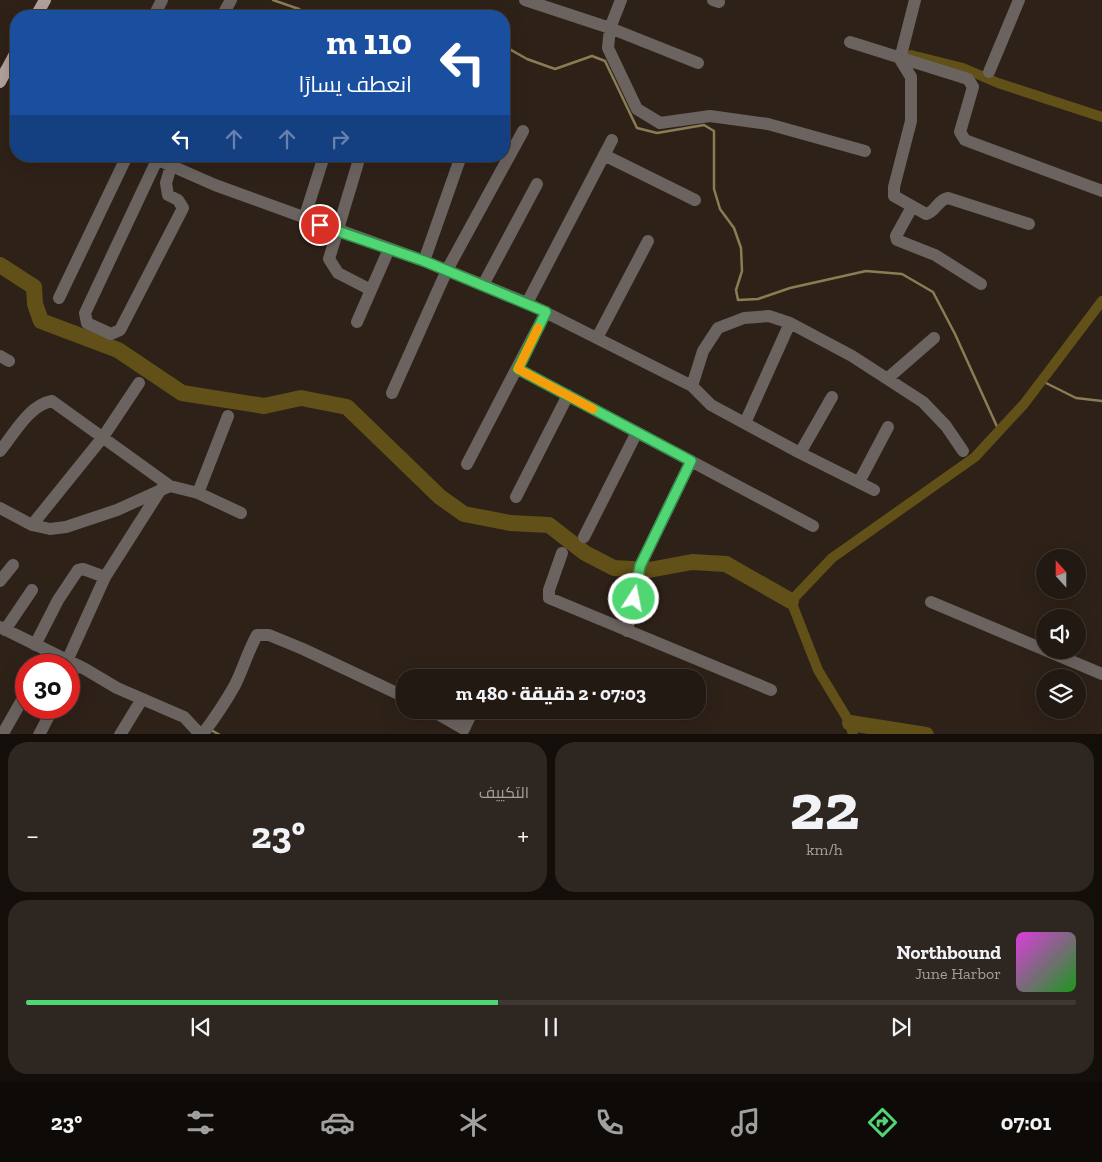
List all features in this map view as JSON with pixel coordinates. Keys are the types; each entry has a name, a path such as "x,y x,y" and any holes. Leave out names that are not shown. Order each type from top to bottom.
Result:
{"street":[{"path":"524,0 610,28 698,64"},
{"path":"621,0 610,28 608,48 637,109 660,123 710,116 768,124 866,152"},
{"path":"915,0 900,59 911,77 911,122 893,192 894,196 926,214 930,214 942,200 948,198 1029,224"},
{"path":"990,72 1019,0"},
{"path":"850,42 900,59 964,77 971,82 972,92 960,132 965,140 1102,191"},
{"path":"510,155 523,131"},
{"path":"527,303 612,140"},
{"path":"604,154 694,200"},
{"path":"60,298 124,162"},
{"path":"150,162 86,313 87,323 111,334 120,330 182,208 178,200 168,195 166,190 170,166"},
{"path":"162,162 215,185 304,219 424,261 527,303 692,386 711,405 874,490"},
{"path":"304,219 322,162"},
{"path":"358,162 329,258 332,266 338,273 371,290"},
{"path":"424,261 459,162"},
{"path":"392,393 447,270 506,162"},
{"path":"483,284 537,184"},
{"path":"912,207 896,236 897,240 935,255 981,284"},
{"path":"597,338 648,241"},
{"path":"357,322 389,249"},
{"path":"467,464 546,312"},
{"path":"692,386 704,351 718,328 744,318 769,316 790,323 888,378 923,402 946,426 963,450"},
{"path":"745,423 790,323"},
{"path":"888,378 934,338"},
{"path":"518,369 813,526"},
{"path":"32,525 103,437 139,383"},
{"path":"516,497 568,395"},
{"path":"800,453 832,397"},
{"path":"0,451 41,403 52,401 103,437 166,487 198,493 241,513"},
{"path":"198,493 228,416"},
{"path":"859,482 888,426"},
{"path":"584,537 637,432"},
{"path":"627,631 640,566 691,461"},
{"path":"0,508 32,525 50,529 66,527 117,510 166,487"},
{"path":"75,654 105,577 166,487"},
{"path":"562,553 549,590 549,598 771,690"},
{"path":"0,581 13,565"},
{"path":"35,644 58,600 78,570 83,569 105,577"},
{"path":"32,590 2,628 54,654"},
{"path":"931,602 1102,674"},
{"path":"80,668 142,699 184,717 202,734 219,712 235,684 247,653 257,635 269,635 303,649 396,694"},
{"path":"120,734 142,699"},
{"path":"2,734 15,712"},
{"path":"39,734 47,719"},
{"path":"444,719 464,732 469,719"}],"waterway":[{"path":"273,0 300,10"},
{"path":"510,49 527,59 555,69 592,56 605,61 637,128 657,133 704,125 714,131 714,189 720,209 734,228 741,248 742,271 736,290 738,300 758,299 790,288 866,271 902,274 933,292 955,334 999,431"},
{"path":"911,55 963,68 998,83 1102,117"},
{"path":"0,265 34,287 35,304 41,321 118,350 182,393 264,406 301,398 347,407 440,497 464,514 510,523 549,525 585,553 614,568 649,570 692,562 726,564 791,601"},
{"path":"853,734 850,723 818,670 791,601 832,558 975,457 1024,404 1102,301"},
{"path":"1042,381 1076,398 1102,401"},
{"path":"850,723 920,734"},
{"path":"211,730 218,734"}],"slow traffic":[{"path":"538,328 518,369 593,409"}],"route":[{"path":"320,225 424,261 546,312 518,369 691,461 640,566 634,599"}]}
